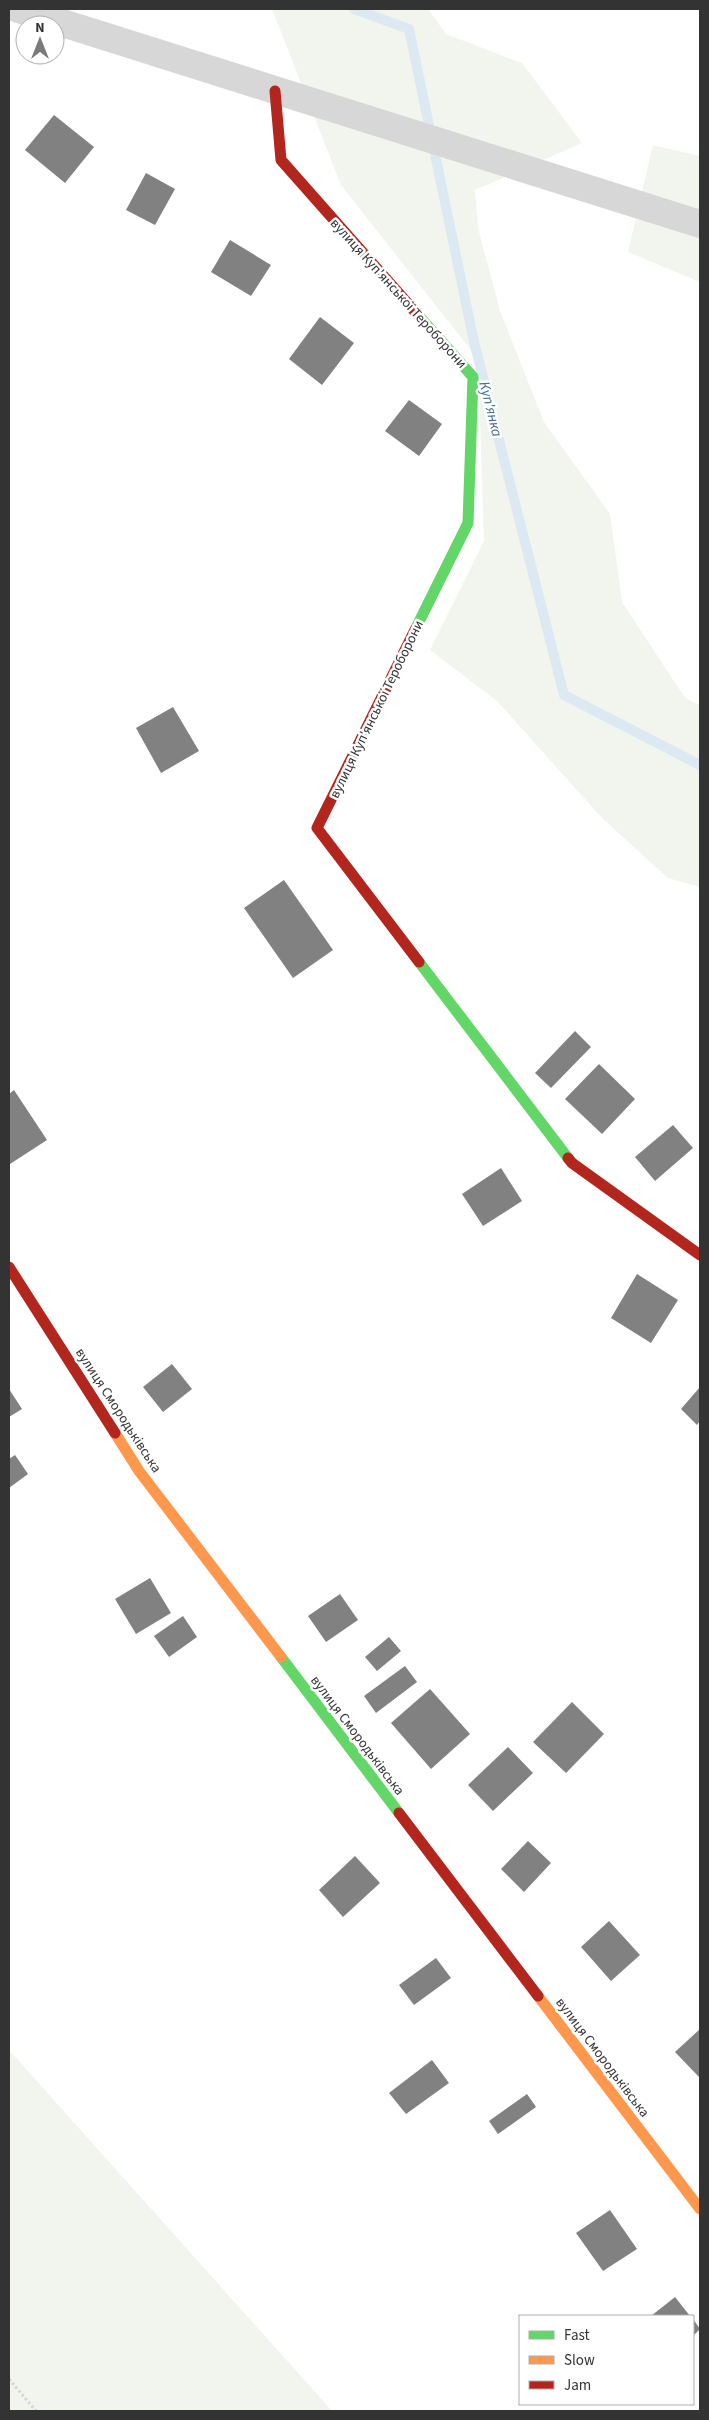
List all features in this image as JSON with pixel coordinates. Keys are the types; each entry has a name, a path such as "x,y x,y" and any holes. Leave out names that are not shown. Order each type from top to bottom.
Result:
{"street":[{"path":"18,9 700,224"},
{"name":"вулиця Куп'янської Тероборони","path":"275,91 281,160 473,377 468,523 317,828 572,1162 700,1255"},
{"name":"вулиця Смородьківська","path":"9,1267 139,1471 700,2209"}],"path":[{"path":"9,2379 36,2411"}],"shaded area":[{"path":"272,9 428,9 446,34 522,63 582,143 475,190 478,228 500,311 544,422 610,514 622,602 685,698 700,705 700,887 668,878 602,818 497,701 430,650 484,541 478,359 341,185"},
{"path":"653,145 700,156 700,282 628,252"},
{"path":"9,2050 332,2411 9,2411"}],"building":[{"path":"54,115 94,147 65,183 25,150"},
{"path":"146,173 175,189 155,225 126,210"},
{"path":"230,240 271,265 251,296 211,272"},
{"path":"320,317 354,343 322,385 289,359"},
{"path":"409,400 442,424 419,456 385,431"},
{"path":"173,707 199,751 161,773 136,728"},
{"path":"284,880 333,950 293,978 244,908"},
{"path":"575,1031 591,1047 551,1088 535,1073"},
{"path":"599,1064 635,1099 602,1134 565,1099"},
{"path":"14,1090 47,1140 10,1164 9,1094"},
{"path":"673,1125 693,1148 655,1181 635,1157"},
{"path":"501,1168 522,1201 483,1226 462,1194"},
{"path":"637,1274 678,1300 651,1343 611,1318"},
{"path":"172,1364 192,1389 163,1412 143,1387"},
{"path":"700,1387 700,1421 697,1425 681,1409"},
{"path":"9,1389 22,1409 9,1417"},
{"path":"15,1455 28,1474 9,1488 9,1459"},
{"path":"150,1578 171,1613 136,1634 115,1599"},
{"path":"340,1594 358,1620 326,1642 308,1616"},
{"path":"183,1616 197,1637 169,1657 154,1636"},
{"path":"389,1637 401,1651 377,1671 365,1657"},
{"path":"405,1666 417,1682 376,1713 364,1696"},
{"path":"430,1689 470,1734 431,1769 391,1723"},
{"path":"572,1702 604,1734 566,1773 533,1742"},
{"path":"508,1747 533,1773 493,1811 468,1785"},
{"path":"528,1841 551,1863 524,1892 501,1869"},
{"path":"355,1856 380,1883 343,1917 319,1890"},
{"path":"609,1921 640,1955 611,1981 581,1947"},
{"path":"436,1958 451,1978 414,2005 399,1985"},
{"path":"700,2029 700,2075 699,2077 675,2052"},
{"path":"432,2060 449,2083 406,2114 389,2093"},
{"path":"527,2094 536,2107 498,2134 489,2121"},
{"path":"610,2210 637,2249 603,2271 576,2233"},
{"path":"675,2297 689,2315 652,2315"},
{"path":"694,2320 700,2329 694,2335"}],"waterway":[{"name":"Куп'янка","path":"354,9 409,29 474,342 564,695 700,765"}],"traffic: fast":[{"path":"415,630 468,523 473,377 418,315"},
{"path":"419,962 568,1158"},
{"path":"281,1657 399,1813"}],"traffic: slow":[{"path":"115,1433 139,1471 281,1657"},
{"path":"538,1996 700,2209"}],"traffic: jam":[{"path":"275,91 281,160 418,315"},
{"path":"415,630 317,828 419,962"},
{"path":"568,1158 572,1163 700,1255"},
{"path":"9,1267 115,1433"},
{"path":"399,1813 538,1996"}]}
